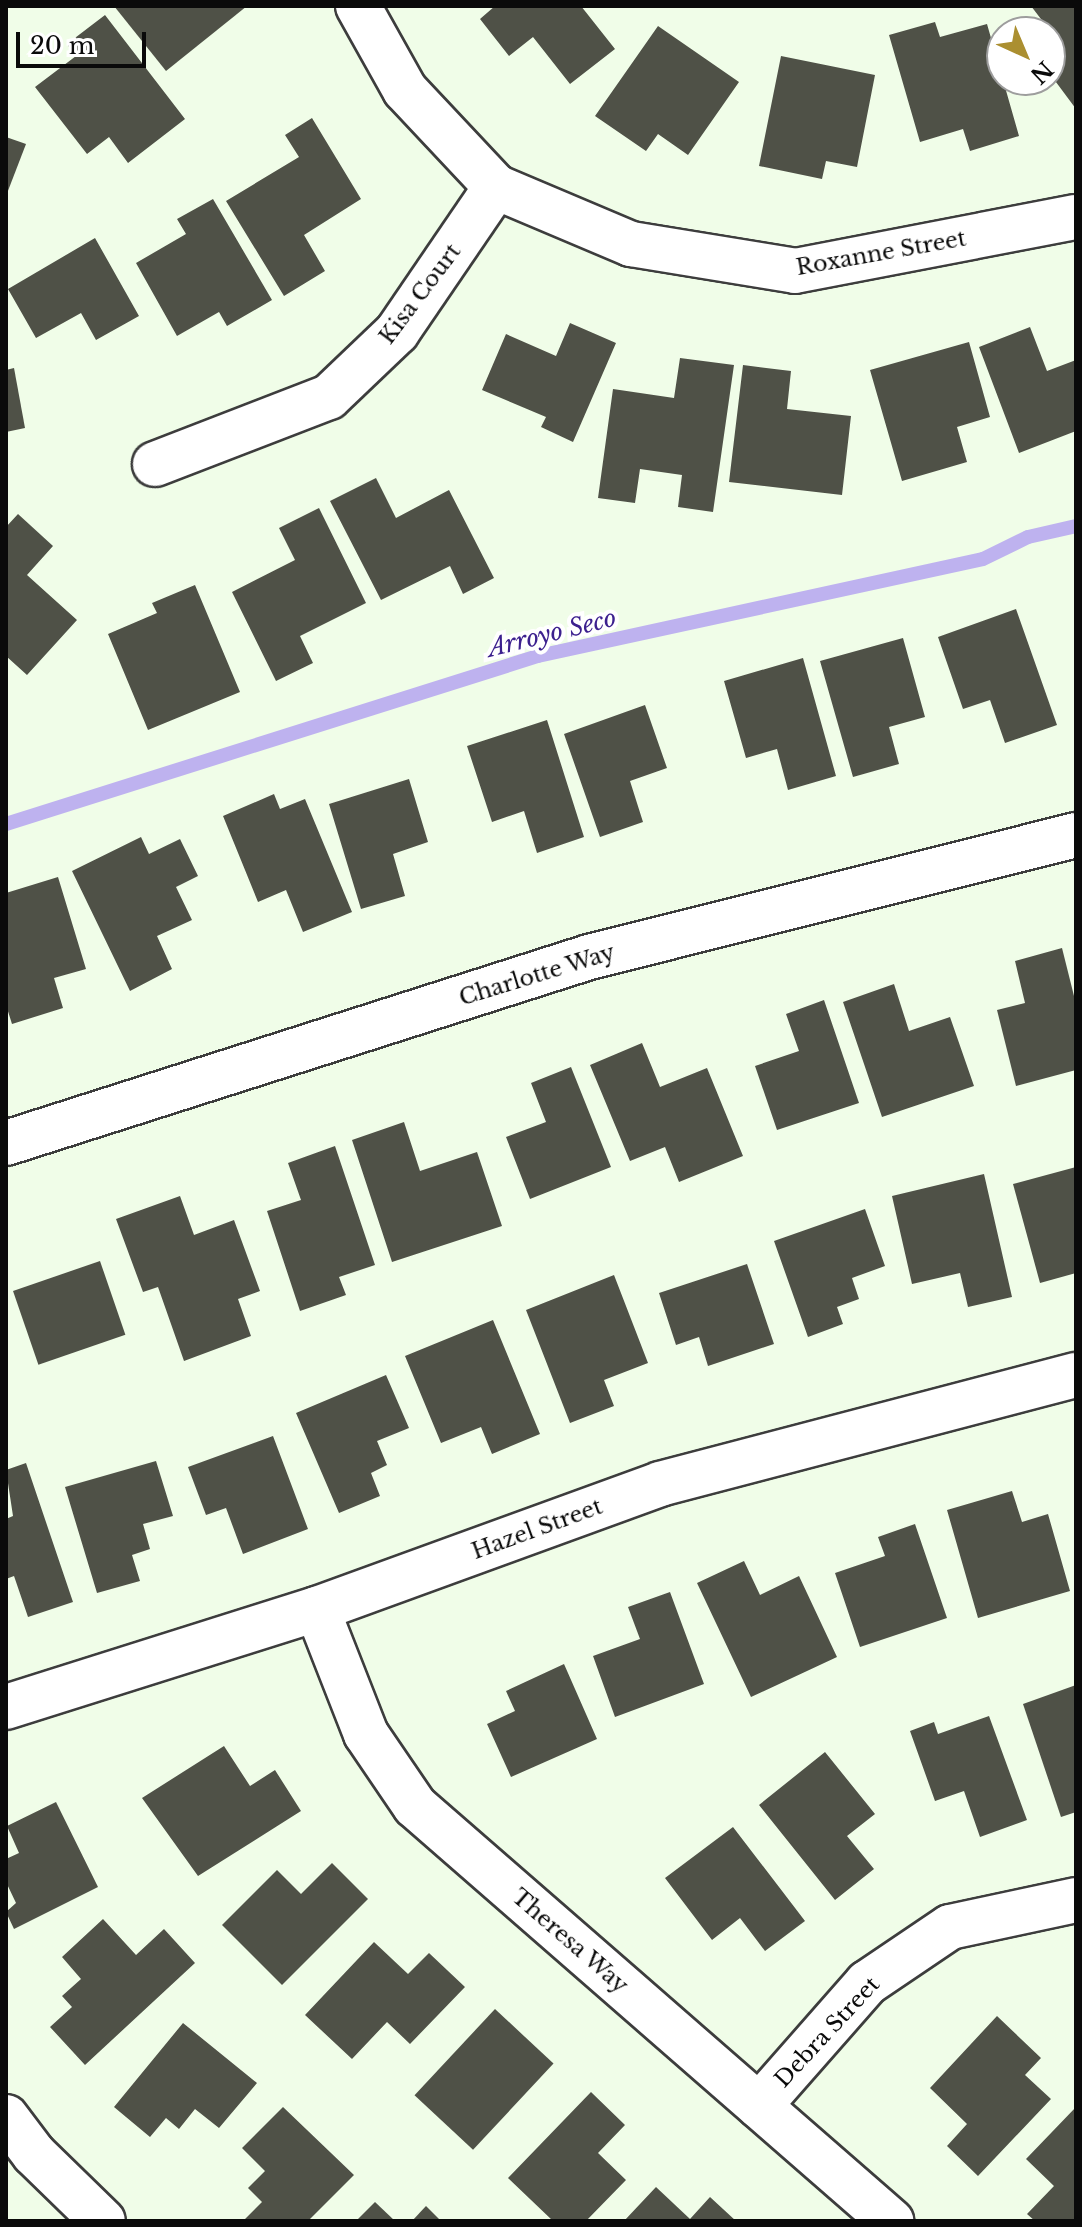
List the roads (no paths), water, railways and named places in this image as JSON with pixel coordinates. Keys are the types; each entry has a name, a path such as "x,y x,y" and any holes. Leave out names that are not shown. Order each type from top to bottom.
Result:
{"street":[{"name":"Roxanne Street","path":"358,6 405,90 496,187 631,244 795,271 1076,217"},
{"name":"Kisa Court","path":"155,464 329,397 397,332 496,187"},
{"name":"Charlotte Way","path":"6,1143 589,957 1076,835"},
{"name":"Hazel Street","path":"6,1707 317,1609 660,1484 1076,1375"},
{"name":"Theresa Way","path":"317,1609 366,1734 415,1806 891,2221"},
{"name":"Debra Street","path":"759,2106 867,1983 950,1927 1076,1900"},
{"path":"6,2117 34,2154 103,2221"}],"waterway":[{"name":"Arroyo Seco","path":"6,824 538,656 983,559 1028,537 1076,526"}]}
